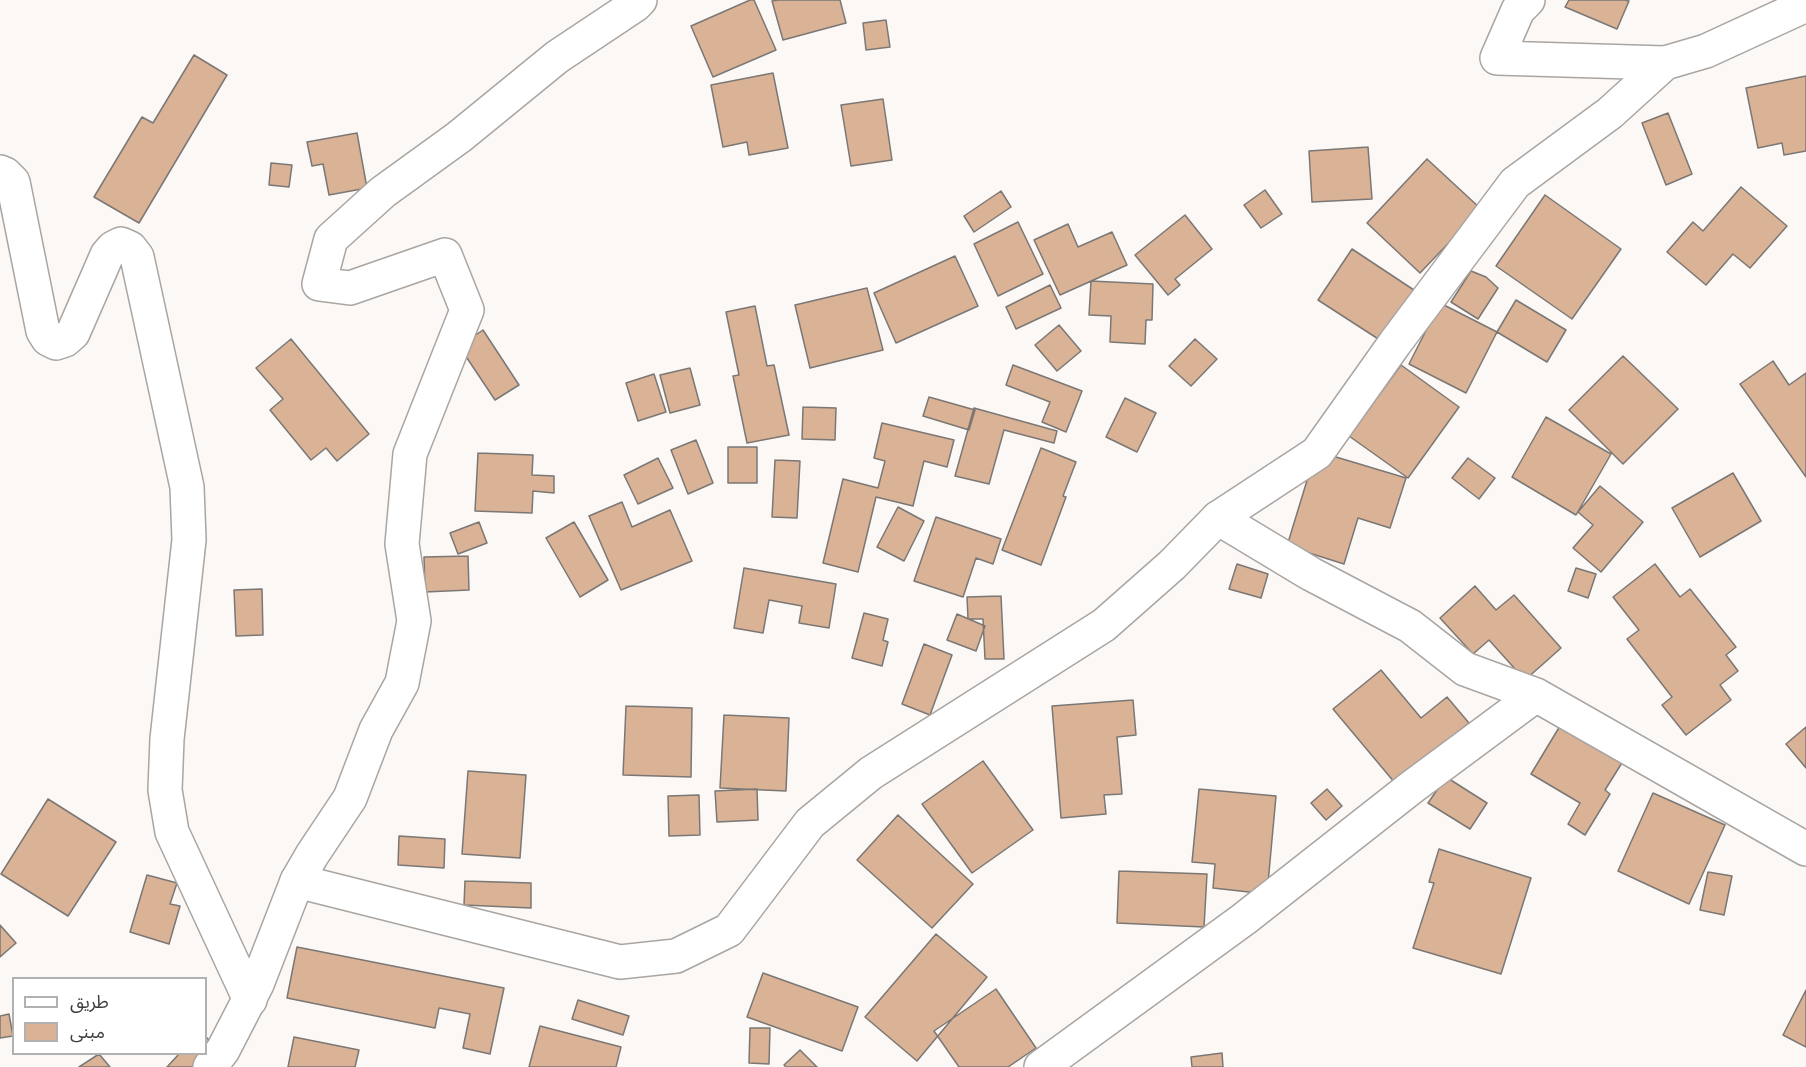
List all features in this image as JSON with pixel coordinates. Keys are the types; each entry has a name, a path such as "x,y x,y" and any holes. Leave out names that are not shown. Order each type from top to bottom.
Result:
{"street":[{"path":"210,1067 224,1050 258,984 297,881 350,798 376,730 402,683 414,621 402,544 410,454 466,309 445,255 350,288 319,284 331,239 383,192 459,137 557,57 640,0"},
{"path":"1528,0 1518,10 1497,58 1665,63 1706,51 1806,5"},
{"path":"297,881 620,962 676,956 729,930 810,823 871,773 1104,625 1172,565 1218,518 1317,453 1515,183 1610,113 1665,63"},
{"path":"0,172 14,182 43,331 48,339 56,344 73,333 107,255 113,248 121,244 130,248 137,257 187,487 189,540 167,739 165,790 172,832 249,1000"},
{"path":"1218,518 1311,574 1410,626 1465,669 1536,695 1806,849"},
{"path":"1041,1067 1244,919 1413,787 1536,695"}],"building":[{"path":"754,0 776,50 713,77 691,26"},
{"path":"840,0 846,23 783,40 772,1"},
{"path":"1569,0 1629,1 1617,29 1565,7"},
{"path":"886,20 890,47 866,50 863,23"},
{"path":"194,55 227,75 139,223 94,197 142,117 153,123"},
{"path":"773,73 788,148 749,155 747,142 723,147 711,85"},
{"path":"1806,76 1806,151 1784,155 1782,143 1758,148 1746,88"},
{"path":"883,99 892,160 851,166 841,105"},
{"path":"1668,113 1692,174 1666,185 1642,123"},
{"path":"357,133 367,188 329,195 323,164 312,166 307,142"},
{"path":"1368,147 1372,199 1312,202 1309,151"},
{"path":"1427,159 1481,209 1420,273 1367,223"},
{"path":"271,163 292,165 289,187 269,185"},
{"path":"1741,187 1787,226 1750,268 1733,254 1706,285 1667,252 1693,222 1703,231"},
{"path":"1265,190 1282,214 1261,228 1244,205"},
{"path":"1001,191 1011,207 974,232 964,216"},
{"path":"1545,195 1621,249 1572,319 1496,266"},
{"path":"1185,215 1212,249 1175,279 1180,285 1168,295 1135,255"},
{"path":"1018,222 1043,274 998,296 974,244"},
{"path":"1068,224 1078,247 1112,232 1127,265 1060,295 1034,240"},
{"path":"1352,249 1420,294 1386,344 1318,300"},
{"path":"955,256 978,306 896,343 874,293"},
{"path":"1471,271 1486,277 1498,288 1478,319 1451,302"},
{"path":"1091,281 1153,284 1152,320 1146,320 1145,344 1110,342 1111,316 1089,315"},
{"path":"1050,285 1061,308 1016,329 1006,307"},
{"path":"867,288 883,350 810,368 795,305"},
{"path":"1516,300 1566,330 1547,362 1497,332"},
{"path":"1440,303 1497,332 1466,393 1409,364"},
{"path":"755,306 767,366 774,365 789,435 747,443 733,376 739,375 726,312"},
{"path":"1059,325 1081,351 1057,371 1035,345"},
{"path":"483,330 519,385 495,400 459,346"},
{"path":"291,339 369,434 337,461 326,448 311,460 270,410 283,399 256,368"},
{"path":"1195,339 1217,359 1191,386 1169,366"},
{"path":"1623,356 1678,409 1623,464 1569,410"},
{"path":"1773,361 1789,385 1806,373 1806,477 1740,384"},
{"path":"1013,365 1082,391 1066,432 1042,422 1050,402 1006,385"},
{"path":"1401,365 1459,407 1408,478 1349,436"},
{"path":"690,368 700,405 670,413 660,375"},
{"path":"654,374 666,412 638,421 626,383"},
{"path":"929,397 975,410 969,430 923,416"},
{"path":"1125,398 1156,413 1137,452 1106,437"},
{"path":"803,407 836,408 835,440 802,439"},
{"path":"974,408 1057,431 1054,443 1004,430 989,484 955,476"},
{"path":"1546,417 1611,454 1576,515 1512,477"},
{"path":"882,423 954,440 947,467 924,461 913,506 876,497 858,572 823,563 843,479 878,488 885,461 874,458"},
{"path":"696,440 713,483 688,494 671,450"},
{"path":"728,447 757,447 757,483 728,483"},
{"path":"1041,448 1076,462 1041,565 1002,550"},
{"path":"1316,451 1406,478 1390,528 1358,518 1344,564 1287,546"},
{"path":"478,453 533,455 532,475 554,476 554,493 533,491 532,513 475,511"},
{"path":"658,458 673,488 638,504 624,475"},
{"path":"1468,458 1495,478 1479,499 1452,478"},
{"path":"775,460 800,461 797,518 772,517"},
{"path":"1733,473 1761,521 1700,557 1672,508"},
{"path":"1600,486 1643,522 1601,572 1573,548 1593,525 1578,512"},
{"path":"622,502 632,527 670,510 692,561 621,590 589,516"},
{"path":"898,507 924,521 904,561 877,547"},
{"path":"936,517 1001,539 993,564 976,558 963,597 914,581"},
{"path":"479,522 487,543 458,554 450,533"},
{"path":"574,522 608,580 580,597 546,538"},
{"path":"468,556 469,590 425,592 424,557"},
{"path":"1237,564 1268,574 1261,598 1229,589"},
{"path":"1655,564 1680,597 1690,589 1736,647 1726,655 1738,671 1720,685 1731,700 1686,735 1662,705 1672,697 1627,639 1639,630 1613,597"},
{"path":"744,568 836,584 829,628 799,623 802,606 769,600 763,633 734,628"},
{"path":"1576,568 1596,574 1588,598 1568,591"},
{"path":"1475,586 1496,610 1514,595 1561,648 1525,680 1489,640 1473,654 1440,618"},
{"path":"262,589 263,635 236,636 234,590"},
{"path":"1001,596 1004,659 985,659 983,619 968,619 967,597"},
{"path":"864,613 888,619 883,640 888,642 882,666 852,658"},
{"path":"957,614 985,626 976,651 947,640"},
{"path":"924,644 952,655 930,715 902,704"},
{"path":"1381,670 1421,718 1447,697 1469,723 1395,783 1333,709"},
{"path":"1133,700 1136,735 1117,737 1122,794 1104,795 1106,814 1061,818 1052,706"},
{"path":"626,706 692,708 691,777 623,775"},
{"path":"724,715 789,718 786,791 720,788"},
{"path":"1563,721 1625,758 1605,790 1610,794 1585,835 1568,824 1580,803 1531,774"},
{"path":"1806,727 1806,768 1786,744"},
{"path":"983,761 1033,830 972,873 922,804"},
{"path":"468,771 526,775 520,858 462,854"},
{"path":"1446,777 1487,803 1470,829 1428,803"},
{"path":"757,789 758,820 717,822 715,791"},
{"path":"1199,789 1276,796 1267,894 1213,888 1215,864 1192,862"},
{"path":"1327,789 1342,806 1326,820 1311,803"},
{"path":"1653,793 1725,825 1689,904 1618,871"},
{"path":"699,795 700,835 669,836 668,796"},
{"path":"48,799 116,842 68,916 1,874"},
{"path":"898,815 973,884 932,928 857,860"},
{"path":"399,836 445,839 444,868 398,865"},
{"path":"1439,849 1531,878 1501,974 1413,948 1434,883 1429,882"},
{"path":"1119,871 1207,874 1204,927 1117,923"},
{"path":"1708,872 1732,876 1724,915 1700,910"},
{"path":"147,875 177,883 170,904 180,906 169,944 130,932"},
{"path":"465,881 531,883 531,908 464,905"},
{"path":"0,925 16,943 0,957"},
{"path":"936,934 987,977 917,1061 865,1017"},
{"path":"297,947 504,988 490,1054 463,1048 470,1014 439,1008 435,1028 287,998"},
{"path":"763,973 858,1007 842,1051 747,1017"},
{"path":"996,989 1036,1048 1008,1067 959,1067 934,1031"},
{"path":"1806,990 1806,1047 1783,1035"},
{"path":"578,1000 629,1016 623,1035 572,1019"},
{"path":"9,1014 12,1036 0,1038 0,1016"},
{"path":"540,1026 621,1047 616,1067 529,1067"},
{"path":"750,1028 770,1028 769,1064 749,1063"},
{"path":"294,1037 359,1050 355,1067 288,1067"},
{"path":"207,1038 222,1052 209,1067 167,1067 178,1055 207,1055"},
{"path":"800,1050 817,1067 786,1067 784,1065"},
{"path":"1222,1053 1223,1067 1192,1067 1191,1057"},
{"path":"100,1055 110,1067 79,1067"}]}
